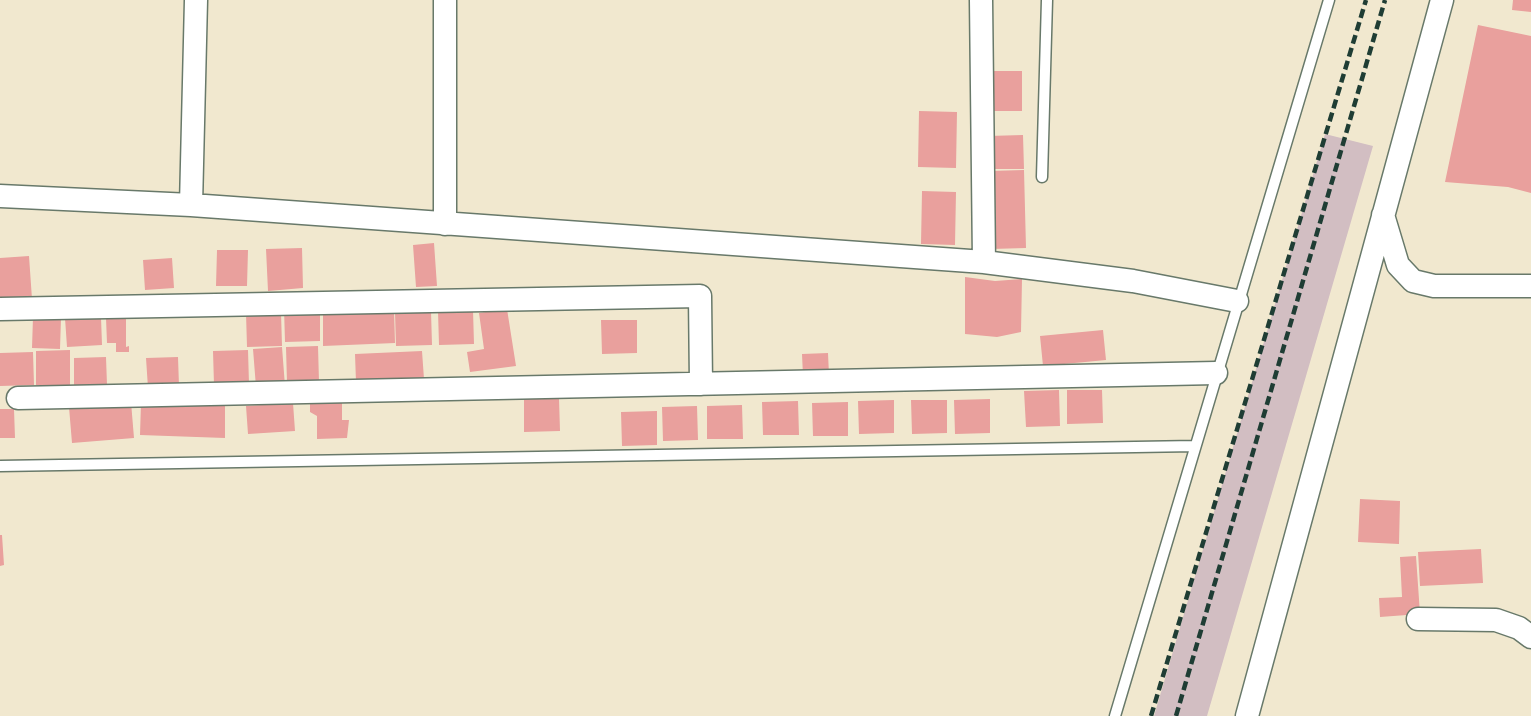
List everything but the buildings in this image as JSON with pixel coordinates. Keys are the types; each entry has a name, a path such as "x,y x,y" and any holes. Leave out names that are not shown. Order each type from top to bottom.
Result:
{"street":[{"path":"191,205 196,0"},
{"path":"445,0 445,224"},
{"path":"981,0 984,262"},
{"path":"1247,716 1442,0"},
{"path":"0,196 191,205 984,262 1133,281 1238,301"},
{"path":"1383,215 1398,264 1413,281 1434,286 1531,286"},
{"path":"0,309 700,296 700,384"},
{"path":"18,398 1216,373"},
{"path":"1418,619 1497,620 1519,628 1531,637"}],"lane":[{"path":"1042,177 1047,0"},
{"path":"1114,716 1329,0"},
{"path":"0,466 1195,446"}],"shaded area":[{"path":"1325,134 1373,146 1207,716 1154,716"}],"railway":[{"path":"1151,716 1366,0"},
{"path":"1176,716 1385,0"}]}
